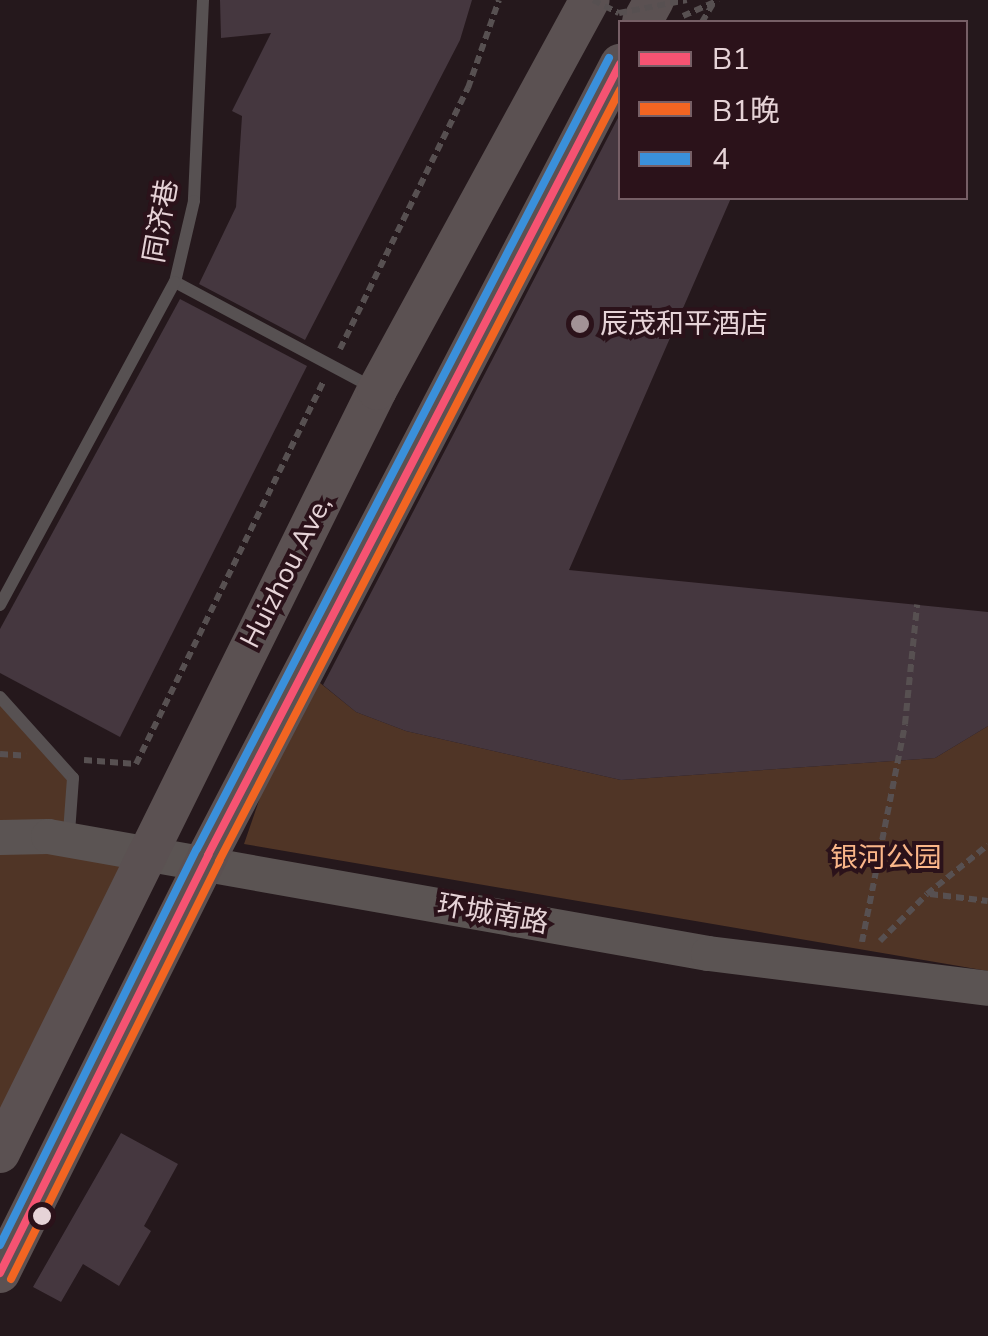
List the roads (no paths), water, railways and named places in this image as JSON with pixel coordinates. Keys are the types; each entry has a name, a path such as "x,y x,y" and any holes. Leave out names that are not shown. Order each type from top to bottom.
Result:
{"main road":[{"name":"Huizhou Ave,","path":"0,1154 377,390 592,0"},
{"path":"0,1273 204,863 618,68"}],"street":[{"name":"环城南路","path":"0,838 48,836 708,952 988,988"}],"lane":[{"name":"同济巷","path":"203,0 194,202 175,282 377,390"},
{"path":"0,605 175,282"},
{"path":"0,696 73,778 69,832"}],"place":[{"name":"辰茂和平酒店","path":"580,324"}],"park label":[{"name":"银河公园","path":"886,858"}]}
